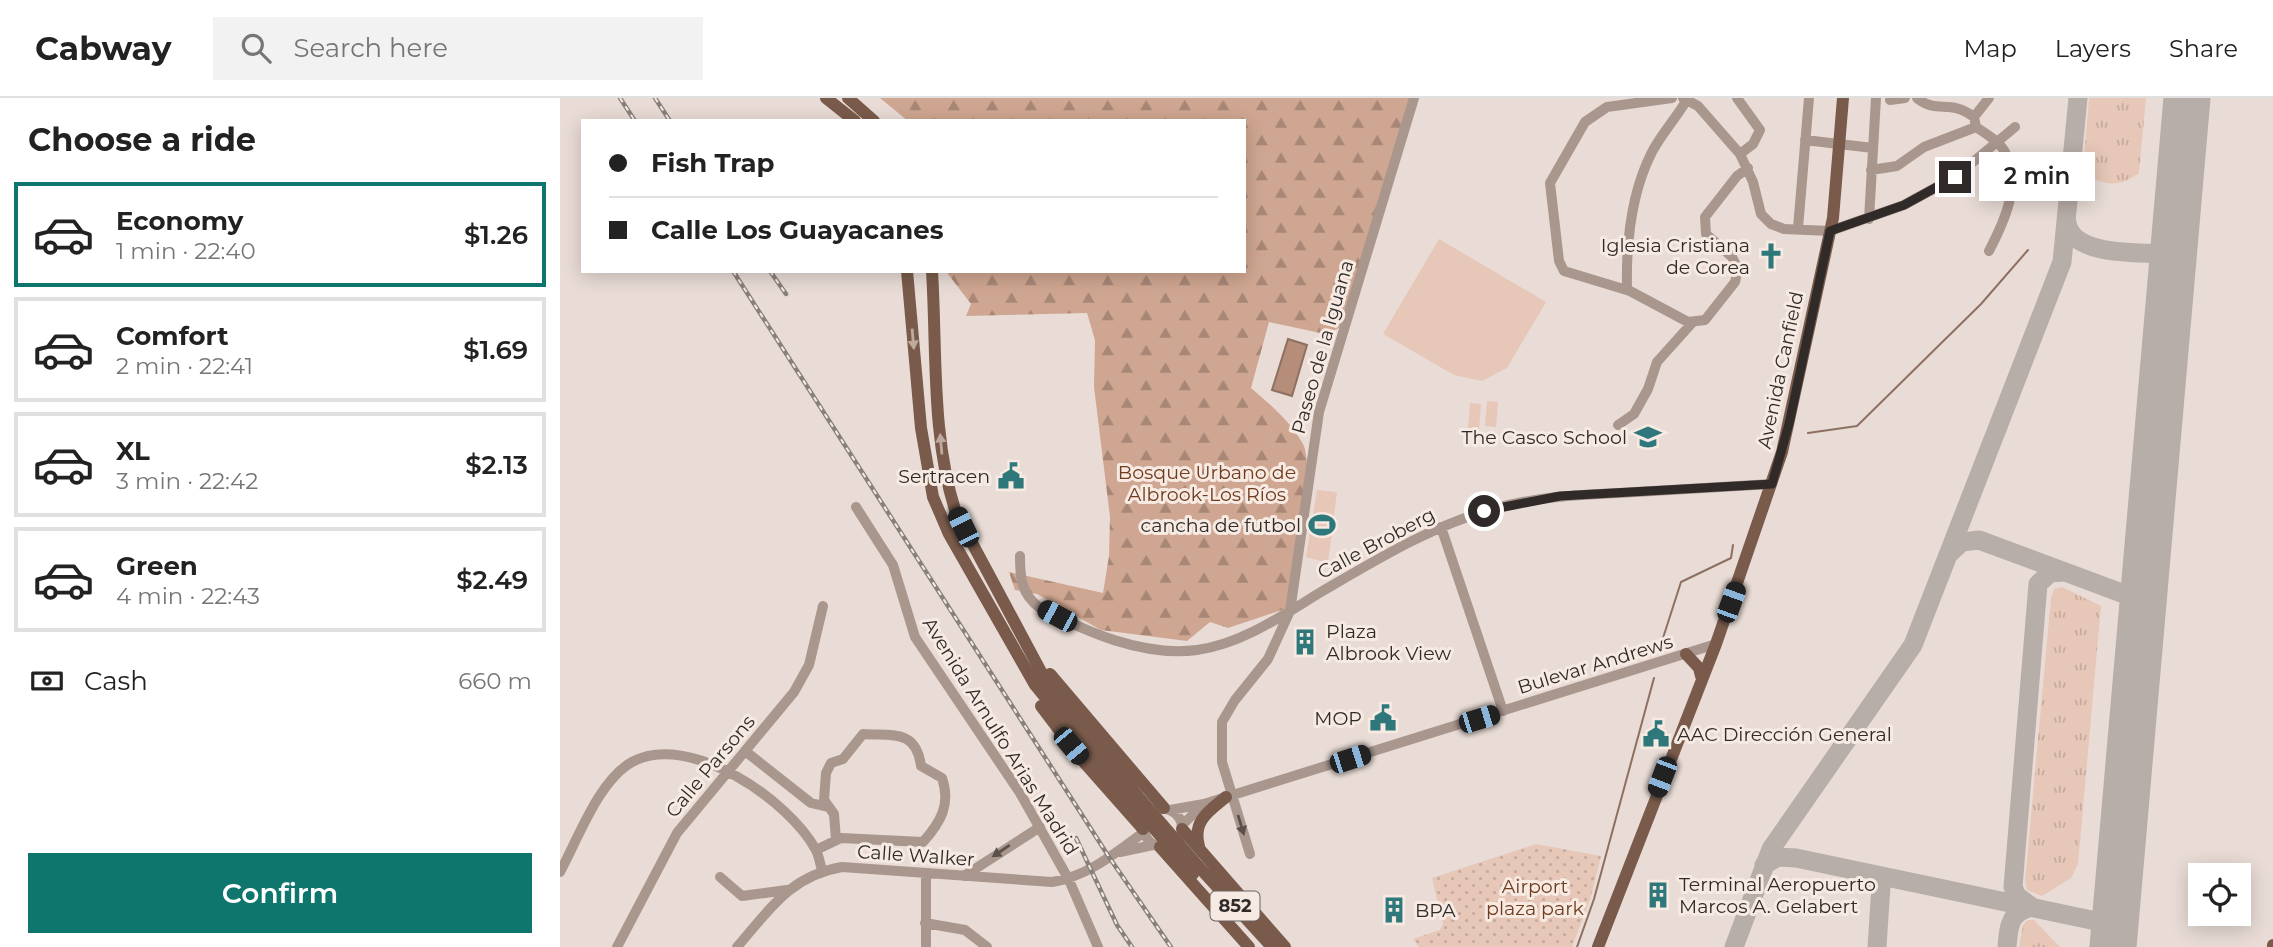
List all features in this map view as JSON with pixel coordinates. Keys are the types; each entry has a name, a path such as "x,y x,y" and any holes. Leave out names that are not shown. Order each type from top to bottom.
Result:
{"main road":[{"path":"826,98 852,119"},
{"path":"848,98 872,119"},
{"name":"Avenida Canfield","path":"1598,947 1701,676 1716,644 1785,442 1830,231 1843,98"},
{"path":"907,273 921,428 933,496 949,534 1035,685 1132,794 1167,809"},
{"path":"932,273 940,445 946,483 956,513 1046,681 1132,794 1143,830"},
{"path":"1686,653 1699,668 1701,676"},
{"name":"852","path":"1132,794 1272,947"},
{"path":"1197,865 1199,822 1229,796"},
{"path":"1182,827 1197,865 1249,947"},
{"path":"1157,846 1197,865 1285,947"},
{"name":"852","path":"1197,865 1256,947"}],"street":[{"name":"Paseo de la Iguana","path":"1250,854 1229,796 1220,749 1223,722 1235,700 1268,659 1290,611 1318,411 1415,98"},
{"path":"1672,98 1619,101 1601,109 1585,122 1551,179 1549,188 1561,268 1572,276 1627,290 1692,323"},
{"path":"1627,290 1634,205 1643,174 1658,141 1686,98 1704,112 1740,154 1748,169 1764,218 1778,227 1830,231 1869,219 1938,188 2015,127"},
{"path":"1737,98 1760,130 1754,144 1740,154"},
{"path":"1798,228 1809,98"},
{"path":"1869,219 1876,98"},
{"path":"1890,100 1905,98"},
{"path":"1917,98 1930,105 1958,104 2005,152 2010,167 2008,209 1989,251"},
{"path":"1871,170 1897,166 1924,147 1975,122 1989,98"},
{"path":"1805,140 1873,148"},
{"path":"1618,425 1634,414 1648,389 1657,362 1692,323 1708,317 1737,278 1736,261 1709,237 1704,221 1710,208 1737,176 1748,169"},
{"name":"Calle Broberg","path":"1020,556 1021,583 1030,601 1094,634 1146,647 1194,650 1219,645 1290,611 1441,527 1496,507 1540,499 1772,484"},
{"name":"Avenida Arnulfo Arias Madrid","path":"856,507 893,565 915,637 1040,827 1069,880 1098,947"},
{"path":"1441,527 1503,711"},
{"name":"Calle Parsons","path":"617,947 677,833 794,692 808,665 823,606"},
{"name":"Bulevar Andrews","path":"1167,809 1204,804 1716,644"},
{"path":"816,850 836,840 923,842 933,832 948,794 942,778 921,766 919,750 912,741 905,737 863,734 843,759 831,763 824,800 835,820 836,840"},
{"path":"745,751 811,803 828,807"},
{"path":"560,872 609,780 633,762 663,754 690,756 728,771 785,813 816,850 822,870"},
{"name":"Bulevar Andrews","path":"1182,827 1204,804"},
{"path":"1167,809 1178,815 1182,827 1176,842 1157,846 1143,830 1151,812 1167,809"},
{"path":"964,876 1040,827"},
{"name":"Calle Walker","path":"737,947 787,890 822,870 842,867 1052,882 1069,880 1116,853 1143,830"},
{"name":"Calle Walker","path":"1116,853 1157,846"},
{"path":"926,873 926,947"},
{"path":"720,877 733,891 745,896 787,890"},
{"path":"925,923 965,930 987,947"}],"green space":[{"name":"Bosque Urbano de Albrook-Los Ríos","path":"880,98 1413,98 1344,326 1325,334 1269,322 1251,388 1292,428 1303,444 1306,457 1306,498 1291,607 1228,628 1210,622 1187,641 1101,630 1037,594 1015,590 1009,572 1103,593 1109,556 1110,517 1094,387 1095,340 1087,313 966,316 971,304 948,274 1246,273 1246,119 906,119"},
{"path":"2089,98 2146,98 2139,173 2127,180 2109,183 2091,177 2084,158"},
{"path":"1439,239 1546,302 1507,368 1482,381 1454,375 1383,334"},
{"path":"1487,401 1498,402 1496,427 1485,426"},
{"path":"1470,403 1481,404 1479,429 1468,428"},
{"name":"cancha de futbol","path":"1317,490 1337,492 1328,563 1306,557"},
{"path":"2062,587 2101,606 2078,864 2071,878 2042,896 2027,890 2025,881 2051,598 2054,589"},
{"name":"Airport plaza park","path":"1536,844 1601,856 1590,900 1572,947 1419,947 1413,939 1440,930 1443,924 1432,878"},
{"path":"2028,920 2034,920 2060,947 2019,947 2023,925"}],"shaded area":[{"path":"1288,339 1307,345 1292,396 1272,390"}],"waterway":[{"path":"1808,433 1857,426 1981,304 2028,250"},
{"path":"1663,638 1681,582 1731,558 1733,545"},
{"path":"1577,947 1594,899 1654,678"}],"taxiway":[{"path":"1734,947 1771,849 1913,645 2062,262 2078,98"},
{"path":"2067,222 2072,234 2081,242 2095,247 2111,251 2174,254"},
{"path":"1950,553 1962,542 1979,540 2143,601"},
{"path":"2032,907 2017,896 2013,887 2038,584 2050,573 2064,572"},
{"path":"1764,865 1778,857 1796,858 2115,925"},
{"path":"1866,873 1881,886 1877,947"},
{"path":"2007,947 2015,916 2032,907"}],"runway":[{"path":"2113,947 2187,98"}],"railway":[{"path":"620,98 634,119"},
{"path":"655,98 669,119"},
{"path":"734,273 1109,857 1171,947"},
{"path":"771,273 786,294"},
{"path":"1076,838 1117,925 1132,947"}],"place":[{"name":"Iglesia Cristiana de Corea","path":"1771,256"},
{"name":"The Casco School","path":"1648,437"},
{"name":"Sertracen","path":"1011,476"},
{"name":"cancha de futbol","path":"1322,525"},
{"name":"Plaza Albrook View","path":"1305,642"},
{"name":"MOP","path":"1383,718"},
{"name":"AAC Dirección General","path":"1656,734"},
{"name":"Terminal Aeropuerto Marcos A. Gelabert","path":"1658,895"},
{"name":"BPA","path":"1394,910"}],"route":[{"path":"1484,511 1560,496 1772,484 1789,424 1830,231 1904,205 1955,177"}]}
